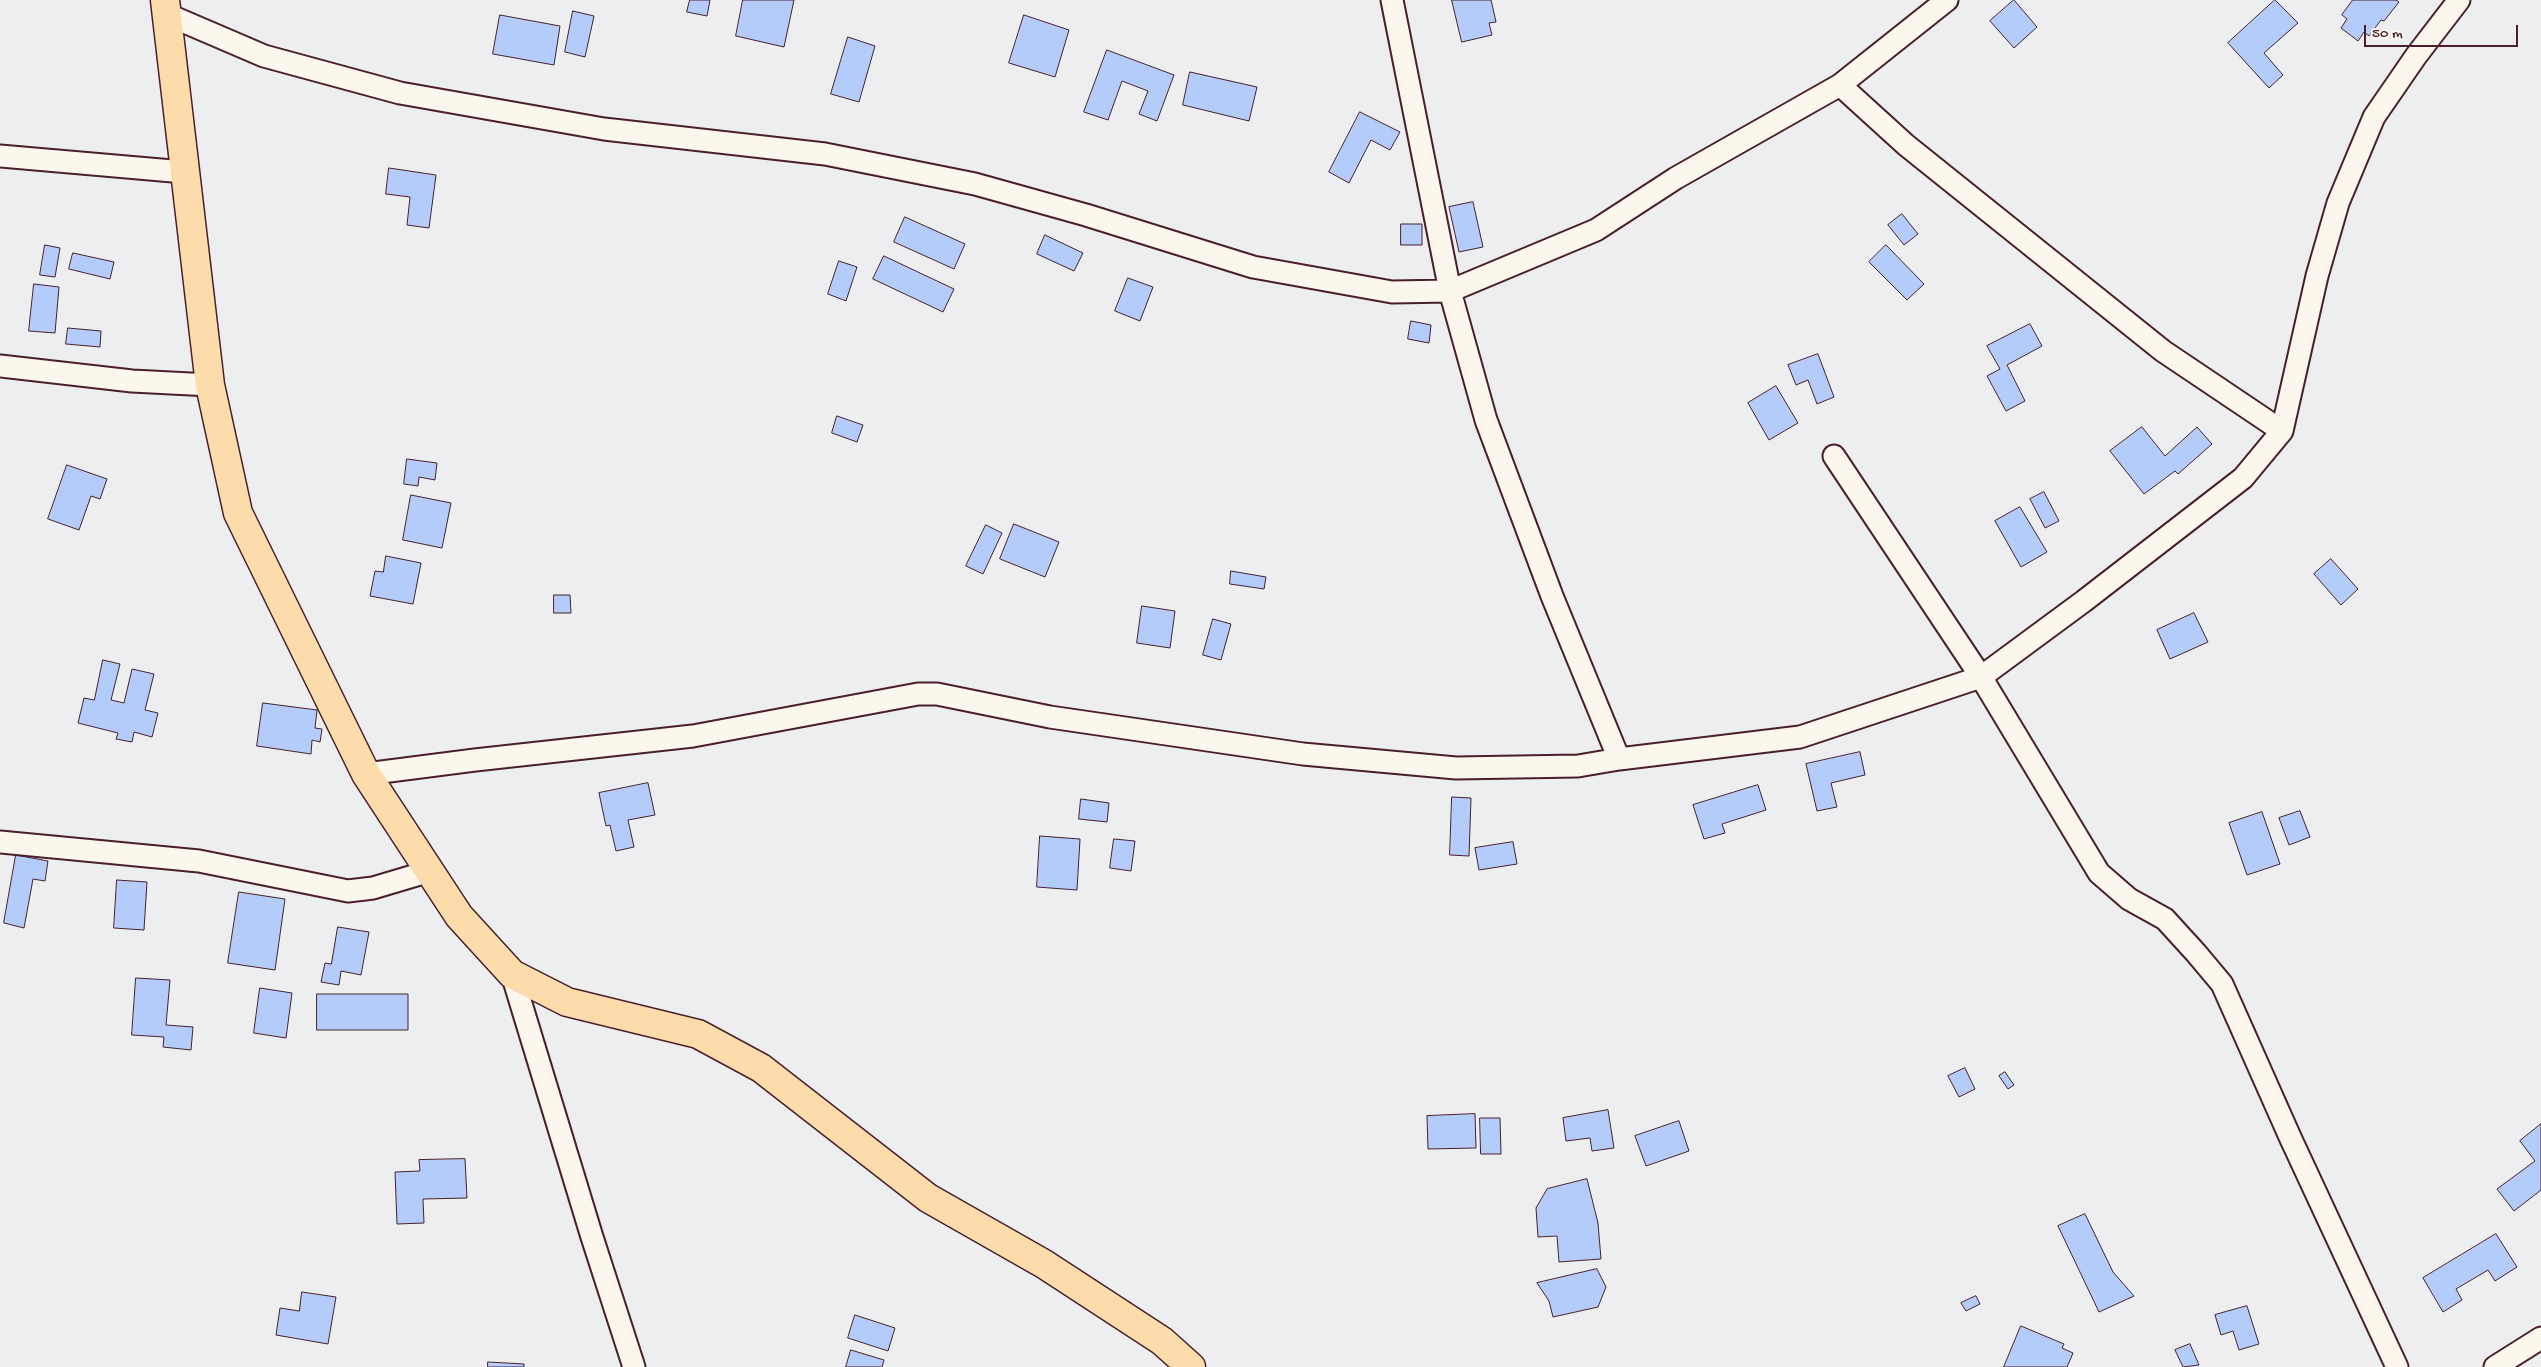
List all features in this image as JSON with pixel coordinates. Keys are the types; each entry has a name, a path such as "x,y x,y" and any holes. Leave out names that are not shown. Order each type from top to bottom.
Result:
{"highway":[{"path":"166,7 210,385 238,513 366,774 459,916 512,974 567,1002 698,1034 761,1068 928,1198 1044,1264 1162,1341 1191,1367"}],"street":[{"path":"1392,0 1450,291 1486,420 1552,596 1619,759"},
{"path":"166,7 264,56 400,93 604,129 825,154 975,184 1086,215 1253,267 1392,292 1450,291 1596,230 1676,178 1840,85 1947,0"},
{"path":"366,774 694,736 918,694 937,694 1050,717 1303,754 1456,768 1578,766 1619,759 1800,737 1981,676 2084,601 2243,478 2282,432 2317,276 2338,203 2374,117 2416,56 2459,0"},
{"path":"1840,85 1914,151 2163,352 2282,432"},
{"path":"0,156 184,172"},
{"path":"0,366 132,381 210,385"},
{"path":"1834,456 1981,676 2099,873 2129,899 2164,919 2196,952 2222,984 2290,1137 2397,1367"},
{"path":"0,842 198,861 348,891 373,888 430,871"},
{"path":"512,974 592,1237 634,1367"},
{"path":"2494,1367 2541,1338"}],"building":[{"path":"690,0 710,0 707,16 687,12"},
{"path":"743,0 794,0 784,47 736,36"},
{"path":"1452,0 1491,0 1496,22 1489,23 1492,35 1462,42"},
{"path":"2014,0 2037,27 2014,48 1990,21"},
{"path":"2275,0 2298,23 2264,53 2283,75 2269,88 2228,43"},
{"path":"2353,0 2396,0 2399,2 2384,21 2381,20 2369,36 2364,32 2358,41 2341,28 2347,19 2342,15"},
{"path":"573,11 594,16 585,57 565,52"},
{"path":"500,15 560,26 554,65 493,54"},
{"path":"1024,15 1069,30 1055,77 1009,63"},
{"path":"848,37 875,46 859,102 831,94"},
{"path":"1107,50 1174,75 1157,121 1139,114 1148,91 1122,81 1108,120 1084,112"},
{"path":"1190,72 1257,87 1249,121 1183,105"},
{"path":"1360,112 1400,132 1390,150 1371,140 1349,183 1329,172"},
{"path":"389,168 436,175 429,228 407,225 410,197 386,194"},
{"path":"1473,202 1483,247 1459,252 1449,207"},
{"path":"1902,214 1918,234 1904,245 1888,225"},
{"path":"905,217 965,244 954,269 894,242"},
{"path":"1401,224 1422,224 1422,245 1401,245"},
{"path":"1045,235 1083,253 1074,271 1037,254"},
{"path":"45,245 60,248 55,277 40,275"},
{"path":"1886,245 1924,284 1907,300 1869,262"},
{"path":"73,253 114,262 110,279 69,269"},
{"path":"884,256 954,289 943,312 873,279"},
{"path":"839,261 857,267 846,301 828,294"},
{"path":"1128,278 1153,287 1140,321 1115,311"},
{"path":"34,284 59,287 55,333 29,331"},
{"path":"1411,321 1431,325 1429,343 1408,339"},
{"path":"2030,324 2042,346 2007,365 2025,401 2006,411 1987,376 2000,369 1987,346"},
{"path":"68,328 101,331 100,347 66,344"},
{"path":"1818,354 1834,397 1817,404 1808,380 1796,385 1788,365"},
{"path":"1776,386 1798,423 1769,440 1748,403"},
{"path":"837,416 863,425 857,442 832,433"},
{"path":"2142,427 2165,456 2197,427 2212,444 2178,474 2175,471 2144,494 2110,451"},
{"path":"407,459 437,463 435,480 419,477 418,486 404,484"},
{"path":"67,465 107,479 100,499 91,496 79,530 48,519"},
{"path":"2044,492 2059,521 2045,528 2030,499"},
{"path":"411,495 451,503 442,548 403,540"},
{"path":"2020,507 2047,552 2021,567 1995,521"},
{"path":"1014,524 1059,542 1045,577 1000,559"},
{"path":"986,525 1002,533 983,574 966,566"},
{"path":"386,556 421,563 413,604 370,596 375,571 383,572"},
{"path":"2331,559 2358,589 2341,605 2314,574"},
{"path":"1231,571 1266,577 1264,589 1230,584"},
{"path":"554,595 570,595 571,613 554,613"},
{"path":"1142,606 1175,611 1170,648 1137,643"},
{"path":"2194,613 2208,642 2170,659 2157,630"},
{"path":"1213,619 1231,624 1221,660 1203,655"},
{"path":"103,660 120,664 111,700 124,703 132,669 154,674 145,710 158,713 152,737 134,732 132,742 116,739 118,733 78,723 84,698 94,700"},
{"path":"263,703 317,710 315,728 322,729 320,742 312,740 311,754 257,746"},
{"path":"1860,752 1865,775 1831,783 1837,807 1817,811 1806,764"},
{"path":"648,783 655,815 628,820 634,847 616,851 610,825 606,826 599,793"},
{"path":"1758,785 1766,810 1722,824 1725,833 1704,839 1693,805"},
{"path":"1452,797 1471,798 1469,856 1450,855"},
{"path":"1081,799 1109,803 1107,822 1079,819"},
{"path":"2300,811 2310,837 2289,845 2279,818"},
{"path":"2262,812 2280,864 2247,875 2229,823"},
{"path":"1040,836 1080,839 1077,890 1037,887"},
{"path":"1114,839 1135,841 1131,871 1110,868"},
{"path":"1513,842 1517,864 1479,870 1475,848"},
{"path":"16,855 48,861 45,881 33,879 24,928 4,923"},
{"path":"117,880 147,882 144,930 114,928"},
{"path":"239,892 285,899 275,970 228,963"},
{"path":"338,927 369,932 361,975 341,971 339,985 321,982 325,963 331,964"},
{"path":"136,978 170,980 166,1025 193,1027 191,1050 163,1047 164,1037 132,1035"},
{"path":"260,988 292,993 286,1038 254,1033"},
{"path":"317,994 408,994 408,1030 317,1030"},
{"path":"1965,1068 1975,1089 1959,1097 1948,1076"},
{"path":"2005,1072 2014,1085 2008,1089 1999,1076"},
{"path":"1608,1110 1614,1148 1592,1151 1590,1138 1566,1141 1563,1118"},
{"path":"1475,1114 1476,1148 1428,1149 1427,1116"},
{"path":"1480,1118 1500,1118 1501,1154 1481,1154"},
{"path":"1679,1121 1689,1151 1646,1166 1635,1136"},
{"path":"2541,1124 2541,1190 2514,1211 2497,1189 2535,1161 2520,1141"},
{"path":"465,1159 467,1198 423,1199 424,1223 397,1224 395,1172 420,1171 419,1160"},
{"path":"1587,1179 1598,1223 1601,1259 1559,1262 1557,1236 1538,1237 1536,1208 1547,1189"},
{"path":"2085,1214 2113,1272 2134,1296 2099,1312 2058,1226"},
{"path":"2496,1234 2517,1267 2495,1281 2488,1270 2456,1289 2462,1300 2443,1312 2423,1278"},
{"path":"1597,1269 1606,1287 1598,1307 1553,1317 1549,1301 1537,1283"},
{"path":"302,1292 336,1297 328,1344 276,1335 280,1308 299,1311"},
{"path":"1976,1296 1980,1304 1966,1311 1961,1303"},
{"path":"2247,1306 2259,1344 2239,1350 2233,1331 2221,1335 2215,1315"},
{"path":"855,1315 895,1328 888,1351 848,1338"},
{"path":"2021,1326 2064,1344 2062,1348 2073,1353 2067,1367 2004,1367"},
{"path":"2190,1344 2199,1365 2183,1367 2175,1350"},
{"path":"851,1350 884,1360 882,1367 846,1367"},
{"path":"488,1362 524,1364 524,1367 488,1367"}]}
